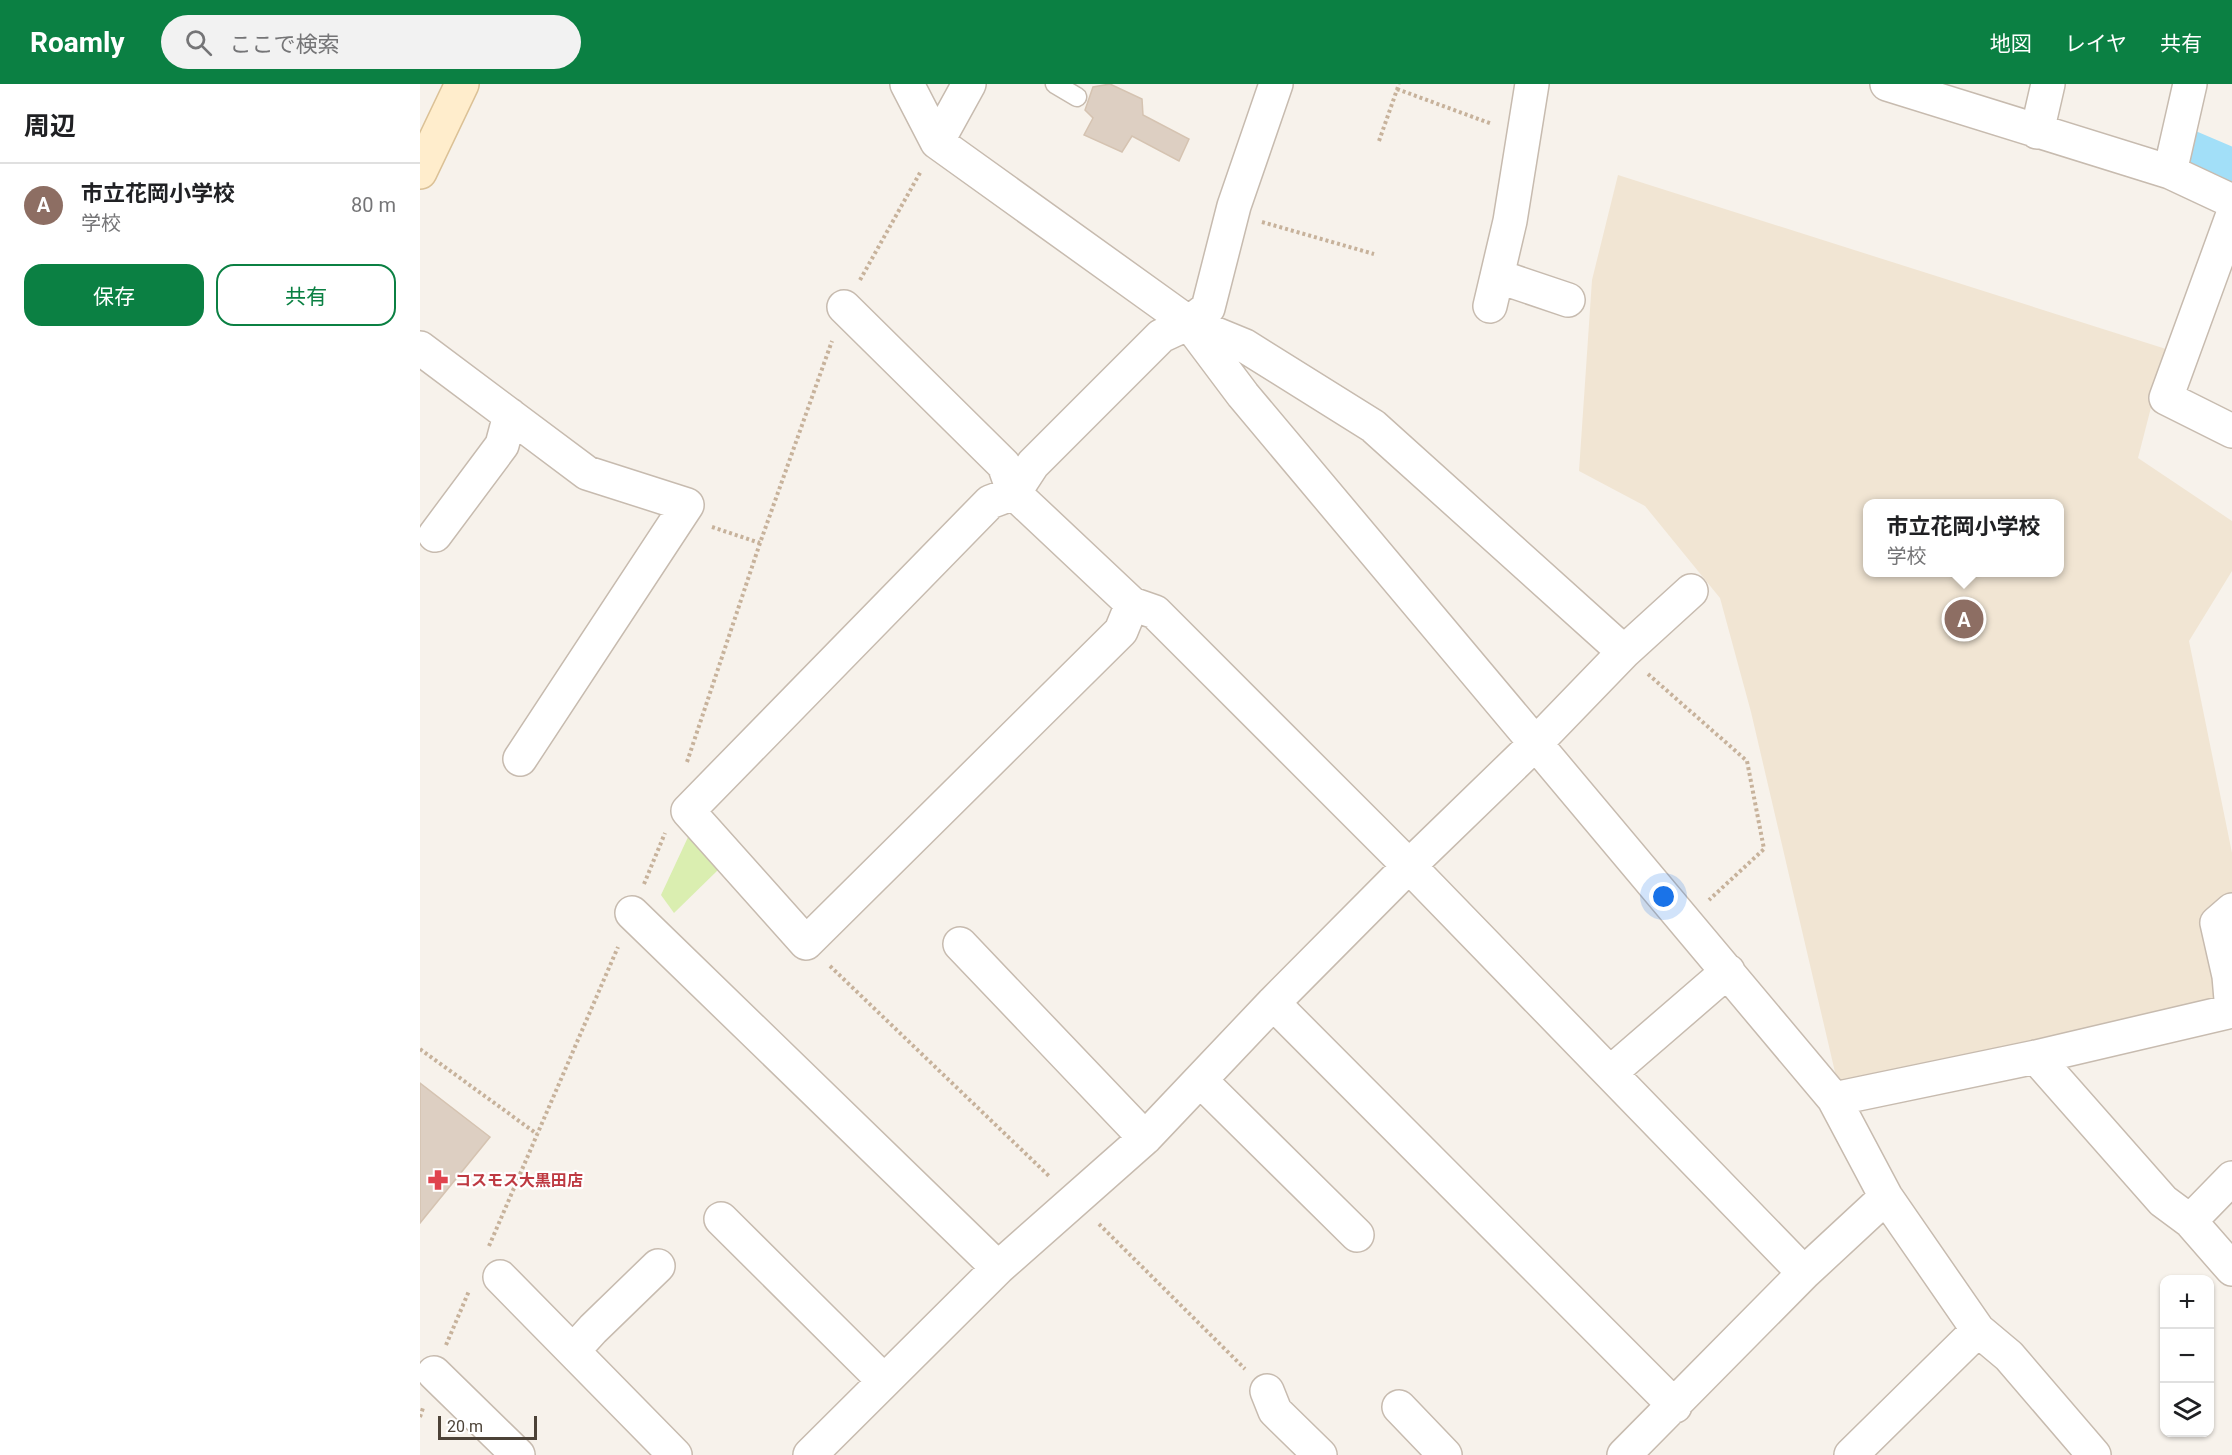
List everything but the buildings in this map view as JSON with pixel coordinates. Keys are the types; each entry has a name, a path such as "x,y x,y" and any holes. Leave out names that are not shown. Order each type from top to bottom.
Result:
{"main road":[{"path":"420,172 462,84"}],"street":[{"path":"907,84 938,142 1189,323 1245,346 1373,426 1624,652"},
{"path":"938,142 969,84"},
{"path":"1132,604 1121,631 806,943 688,811 990,502 1014,493 1033,464 1161,336 1189,323 1208,308 1229,224 1276,84"},
{"path":"1532,84 1510,221 1494,291 1568,300"},
{"path":"1887,84 2037,132 2170,171 2232,201"},
{"path":"2037,132 2048,84"},
{"path":"2170,171 2190,84"},
{"path":"2232,217 2166,398 2232,431"},
{"path":"844,307 1004,465 1014,493 1132,604 1155,612 1409,866 1804,1273"},
{"path":"1189,323 1243,395 1834,1099 1886,1197 1978,1330 2009,1356 2094,1455"},
{"path":"420,348 587,473 687,505 520,759"},
{"path":"435,536 502,444 510,415"},
{"path":"810,1455 998,1268 1145,1138 1273,1003 1409,866 1536,743 1624,652 1690,591"},
{"path":"1834,1099 2036,1057 2232,1011 2230,978 2217,924 2232,909"},
{"path":"632,913 998,1268"},
{"path":"960,944 1145,1138"},
{"path":"1610,1073 1728,971"},
{"path":"1273,1003 1675,1406"},
{"path":"2036,1057 2163,1201 2190,1221 2232,1269"},
{"path":"1200,1080 1357,1235"},
{"path":"2190,1221 2232,1178"},
{"path":"1624,1455 1675,1406 1804,1273 1886,1197"},
{"path":"721,1219 884,1381"},
{"path":"573,1351 658,1266"},
{"path":"486,1272 573,1351 675,1455"},
{"path":"1851,1455 1978,1330"},
{"path":"434,1373 518,1455"},
{"path":"1268,1391 1275,1411 1320,1455"},
{"path":"1399,1407 1445,1455"}],"lane":[{"path":"1055,84 1077,97"}],"path":[{"path":"1379,141 1399,84"},
{"path":"1397,90 1524,136"},
{"path":"687,763 760,543 844,307 938,142"},
{"path":"1229,224 1252,219 1374,254"},
{"path":"679,517 760,543"},
{"path":"1624,652 1746,761 1764,849 1687,922"},
{"path":"434,1373 486,1272 537,1134 670,820 688,811"},
{"path":"806,943 1075,1201 1268,1391"},
{"path":"420,1049 537,1134"}],"shaded area":[{"path":"1618,175 2166,349 2138,458 2232,521 2232,571 2189,641 2232,853 2232,898 2222,1004 1838,1085 1751,712 1720,598 1645,506 1579,471 1592,280"}],"green space":[{"path":"689,835 719,869 674,913 661,895"}],"waterway":[{"path":"2185,159 2232,179"}],"place":[{"name":"市立花岡小学校","path":"1964,619"},
{"name":"コスモス大黒田店","path":"438,1180"}]}
